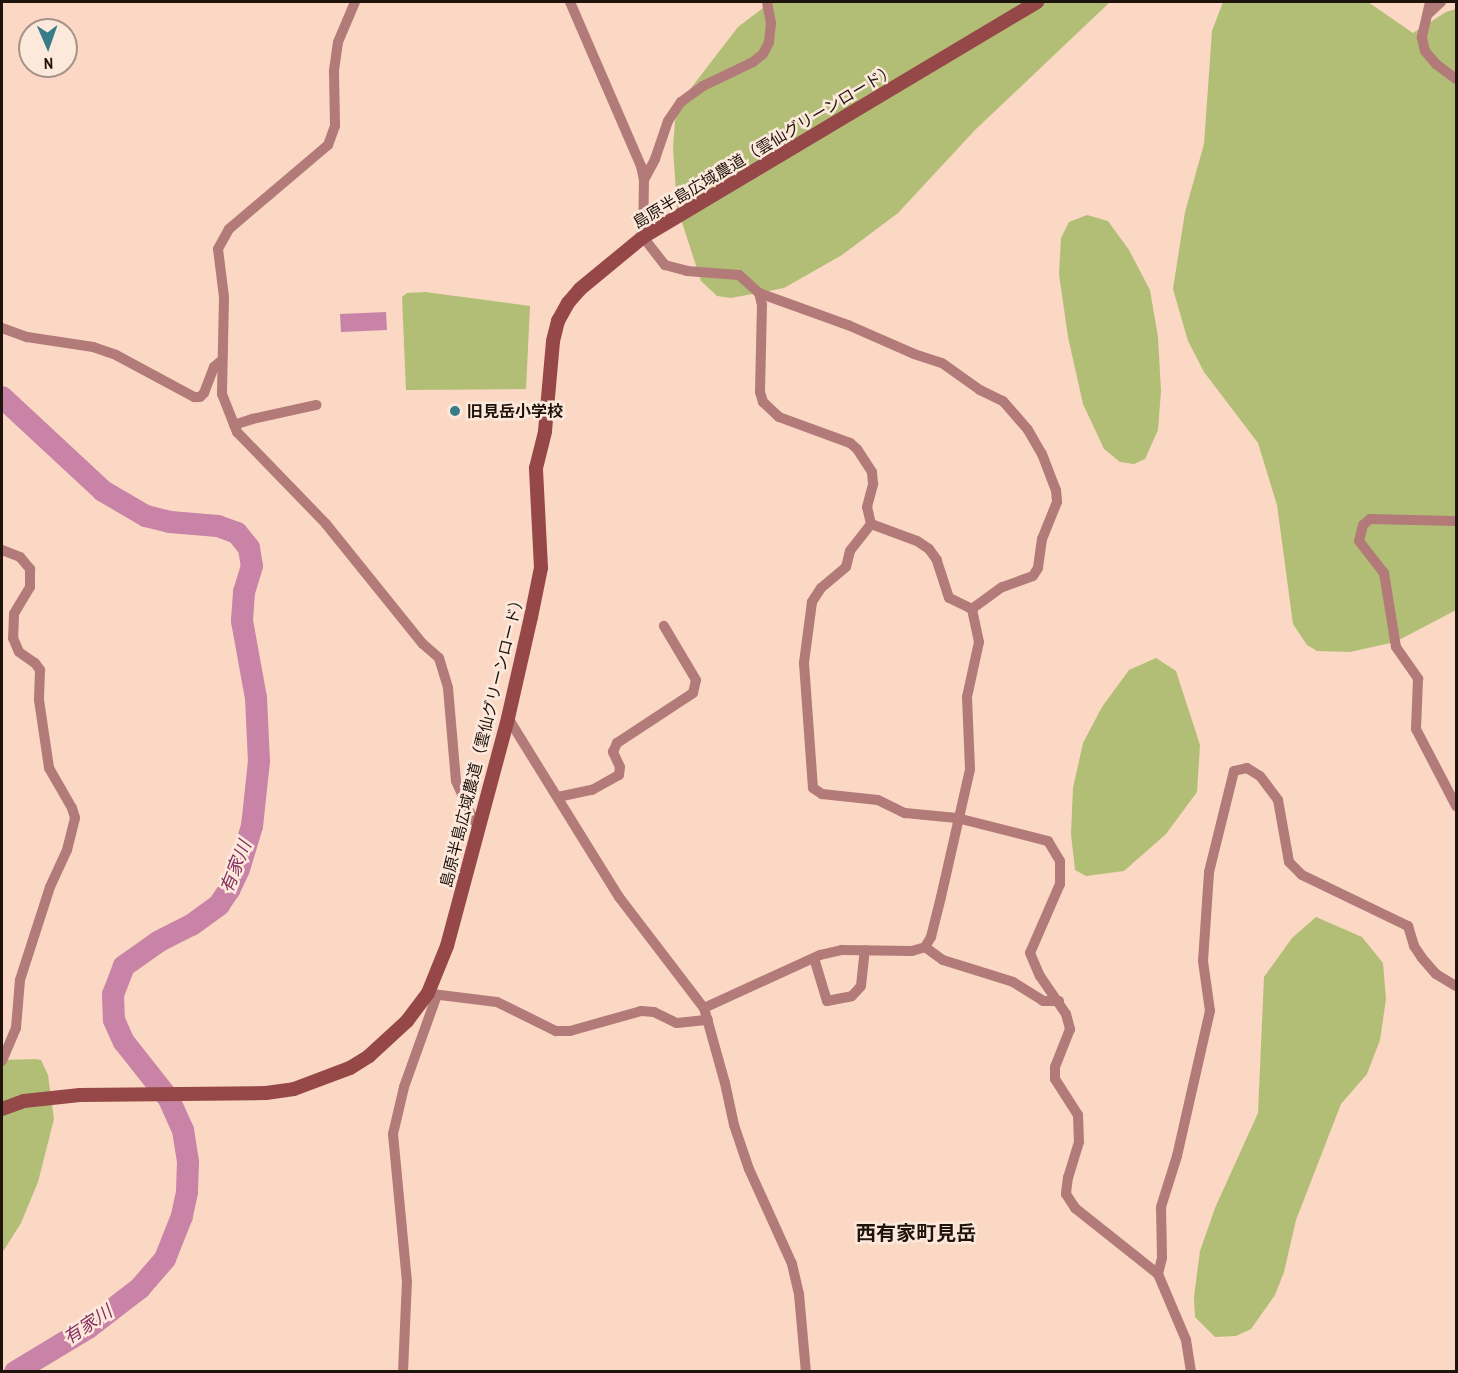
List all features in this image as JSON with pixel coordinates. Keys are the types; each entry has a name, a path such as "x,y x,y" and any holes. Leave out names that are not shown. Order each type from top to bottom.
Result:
{"street":[{"path":"355,2 338,42 334,72 335,126 328,145 222,238 218,249 224,297 222,394 234,425 326,524 423,644 439,658 448,688 456,781 477,828"},
{"path":"570,2 641,166 644,180 643,237 665,265 687,271 739,274 759,293 848,325 914,354 942,363 981,390 1003,401 1028,430 1042,454 1056,490 1057,502 1042,539 1038,568 1033,576 1002,587 972,609"},
{"path":"644,180 655,159 668,121 681,102 703,86 753,62 763,54 769,42 771,23 767,2"},
{"name":"島原半島広域農道（雲仙グリーンロード）","path":"2,1109 24,1101 80,1095 266,1093 294,1089 350,1068 390,1038 432,994 508,718 541,568 536,468 545,431 553,341 558,321 568,303 580,289 643,237 1037,2"},
{"path":"1430,2 1422,38 1425,51 1456,79"},
{"path":"1428,14 1441,2"},
{"path":"759,293 762,304 760,392 763,402 779,417 850,443 857,449 872,472 873,484 867,507 872,524 880,530 918,541 929,549 937,560 949,598 972,609"},
{"path":"2,328 27,338 93,347 116,356 194,397 200,397 204,393 214,367 221,361"},
{"path":"234,425 316,405"},
{"path":"1456,521 1370,519 1363,525 1359,541 1384,573 1396,647 1418,679 1416,729 1456,806"},
{"path":"872,524 850,551 846,567 821,588 812,602 804,663 813,788 822,794 878,800 905,813 957,818 1048,841 1060,861 1060,884 1030,953 1040,976 1059,1001 1070,1029 1060,1048 1055,1067 1055,1079 1078,1115 1079,1142 1068,1178 1066,1194 1075,1208 1158,1274 1186,1340 1191,1371"},
{"path":"2,550 20,557 30,569 30,587 14,614 13,638 19,652 35,663 40,670 39,700 49,768 72,808 75,818 67,850 50,887 20,980 16,1028 2,1061"},
{"path":"704,1008 814,958 842,950 912,951 925,947 931,937 970,770 967,697 979,642 972,609"},
{"path":"558,797 592,790 619,775 620,767 613,752 617,742 693,693 696,680 664,626"},
{"path":"508,718 619,897 704,1008 734,1125 749,1169 792,1264 799,1294 806,1371"},
{"path":"1158,1274 1162,1258 1161,1207 1177,1156 1210,1011 1203,962 1209,873 1234,771 1246,768 1260,776 1278,800 1289,862 1302,875 1408,926 1414,946 1422,958 1437,974 1456,986"},
{"path":"925,947 943,960 1013,982 1042,1001 1059,1001"},
{"path":"814,958 827,1001 852,996 861,986 865,950"},
{"path":"403,1371 407,1282 393,1134 432,994 497,1002 556,1031 570,1031 641,1011 654,1012 676,1023 708,1020"}],"green space":[{"path":"771,2 1110,2 975,130 898,213 842,255 784,288 731,298 717,296 701,281 677,207 673,148 675,121 688,92 738,27"},
{"path":"1223,2 1368,2 1413,33 1446,12 1456,9 1456,610 1395,642 1350,652 1317,651 1307,645 1293,624 1277,505 1258,443 1204,372 1188,341 1173,289 1185,212 1204,144 1212,31"},
{"path":"1087,215 1108,221 1129,250 1150,290 1158,337 1161,391 1158,430 1145,459 1134,464 1120,462 1104,449 1083,404 1068,337 1059,274 1061,238 1069,222"},
{"path":"425,292 530,306 526,389 406,390 402,297 407,293"},
{"path":"1156,658 1176,671 1200,745 1197,792 1166,834 1124,871 1086,876 1075,870 1071,834 1073,788 1083,743 1102,707 1129,670"},
{"path":"1316,917 1362,937 1383,963 1386,999 1380,1040 1367,1074 1341,1104 1296,1220 1284,1272 1275,1295 1251,1329 1236,1336 1215,1337 1195,1317 1194,1297 1200,1251 1215,1208 1258,1113 1264,977 1292,938"},
{"path":"2,1060 41,1060 48,1075 54,1119 38,1182 21,1223 2,1253"}],"shaded area":[{"path":"386,312 387,330 341,332 340,314"}],"waterway":[{"name":"有家川","path":"2,397 103,491 146,516 170,522 218,526 237,533 249,548 252,566 244,592 242,621 256,698 259,761 252,826 239,869 229,890 219,905 191,925 158,942 124,966 113,994 114,1020 124,1042 169,1099 183,1130 188,1162 187,1192 182,1216 165,1259 140,1288 88,1328 15,1372"}],"place":[{"name":"旧見岳小学校","path":"455,411"}],"district":[{"name":"西有家町見岳","path":"916,1232"}]}
